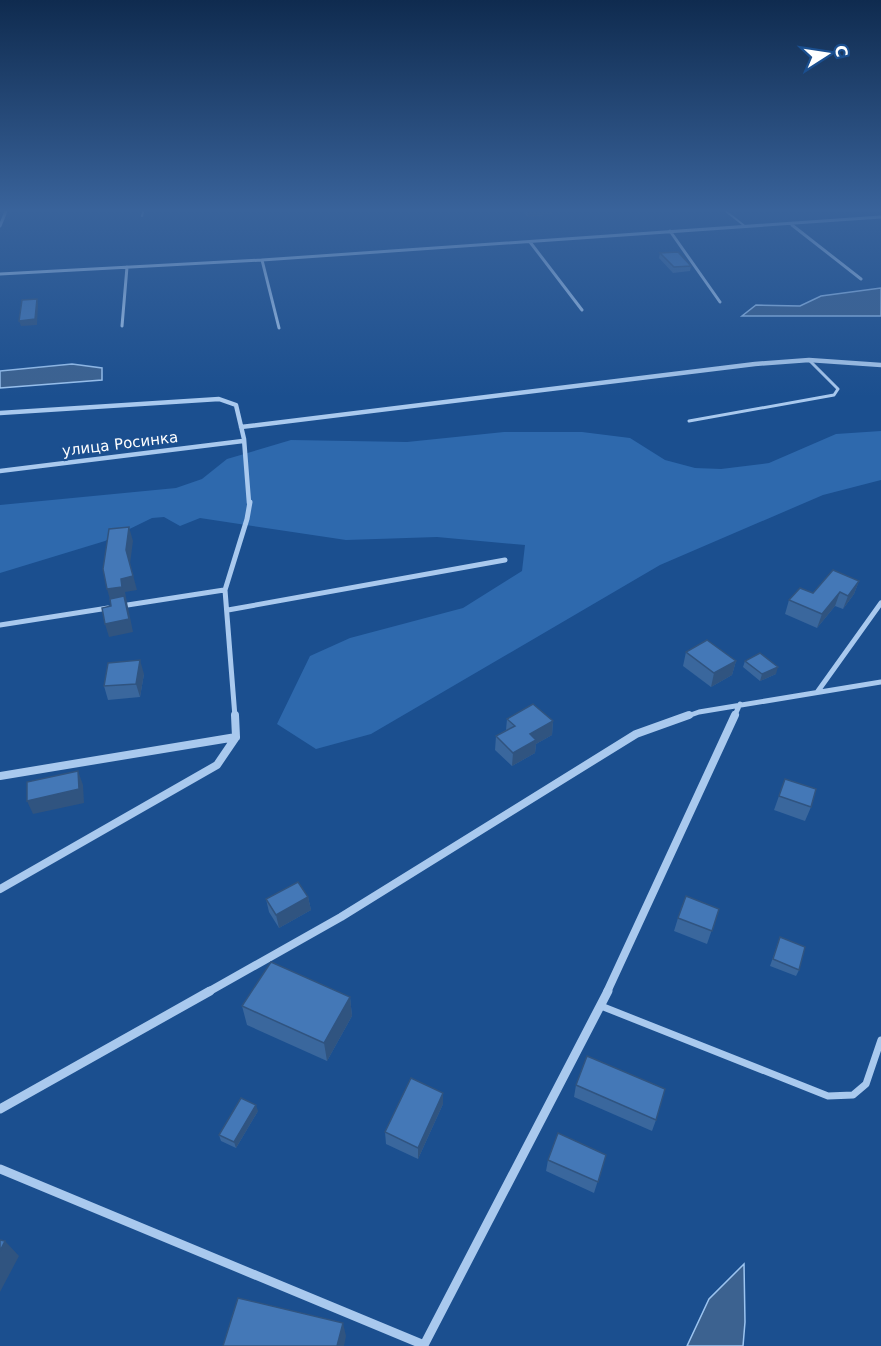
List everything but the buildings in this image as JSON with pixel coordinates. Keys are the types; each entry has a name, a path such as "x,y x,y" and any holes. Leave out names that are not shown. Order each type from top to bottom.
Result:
{"street":[{"path":"0,274 40,272"},
{"path":"122,326 127,272"},
{"path":"265,272 279,328"},
{"path":"553,272 582,310"},
{"path":"699,272 720,302"},
{"path":"852,272 861,279"},
{"path":"241,427 720,368 809,360 881,365"},
{"path":"0,413 219,399 231,401 236,405 241,427 249,476 250,506 240,545 224,590 228,610 236,737 217,765 0,889"},
{"name":"улица Росинка","path":"0,471 243,441"},
{"path":"228,610 505,560"},
{"path":"0,625 224,590"},
{"path":"818,691 881,603"},
{"path":"0,1109 341,917 636,734 699,712 881,682"},
{"path":"0,1169 425,1346 601,1006 740,704"},
{"path":"0,776 236,737"}],"lane":[{"path":"689,421 834,395 838,389 809,360"},
{"path":"601,1006 828,1096 853,1095 866,1084 881,1040"}],"shaded area":[{"path":"881,288 881,316 742,316 756,305 800,306 821,296"},
{"path":"72,364 102,368 102,380 0,388 0,371"},
{"path":"881,431 881,480 823,495 660,565 371,734 316,749 277,724 310,656 350,638 463,608 522,571 525,545 437,537 346,540 200,518 180,526 164,517 152,518 105,541 0,573 0,505 176,488 202,479 227,459 291,440 407,442 504,432 582,432 630,438 665,460 695,468 721,469 769,463 836,434"},
{"path":"744,1264 743,1346 687,1346 709,1299"}]}
